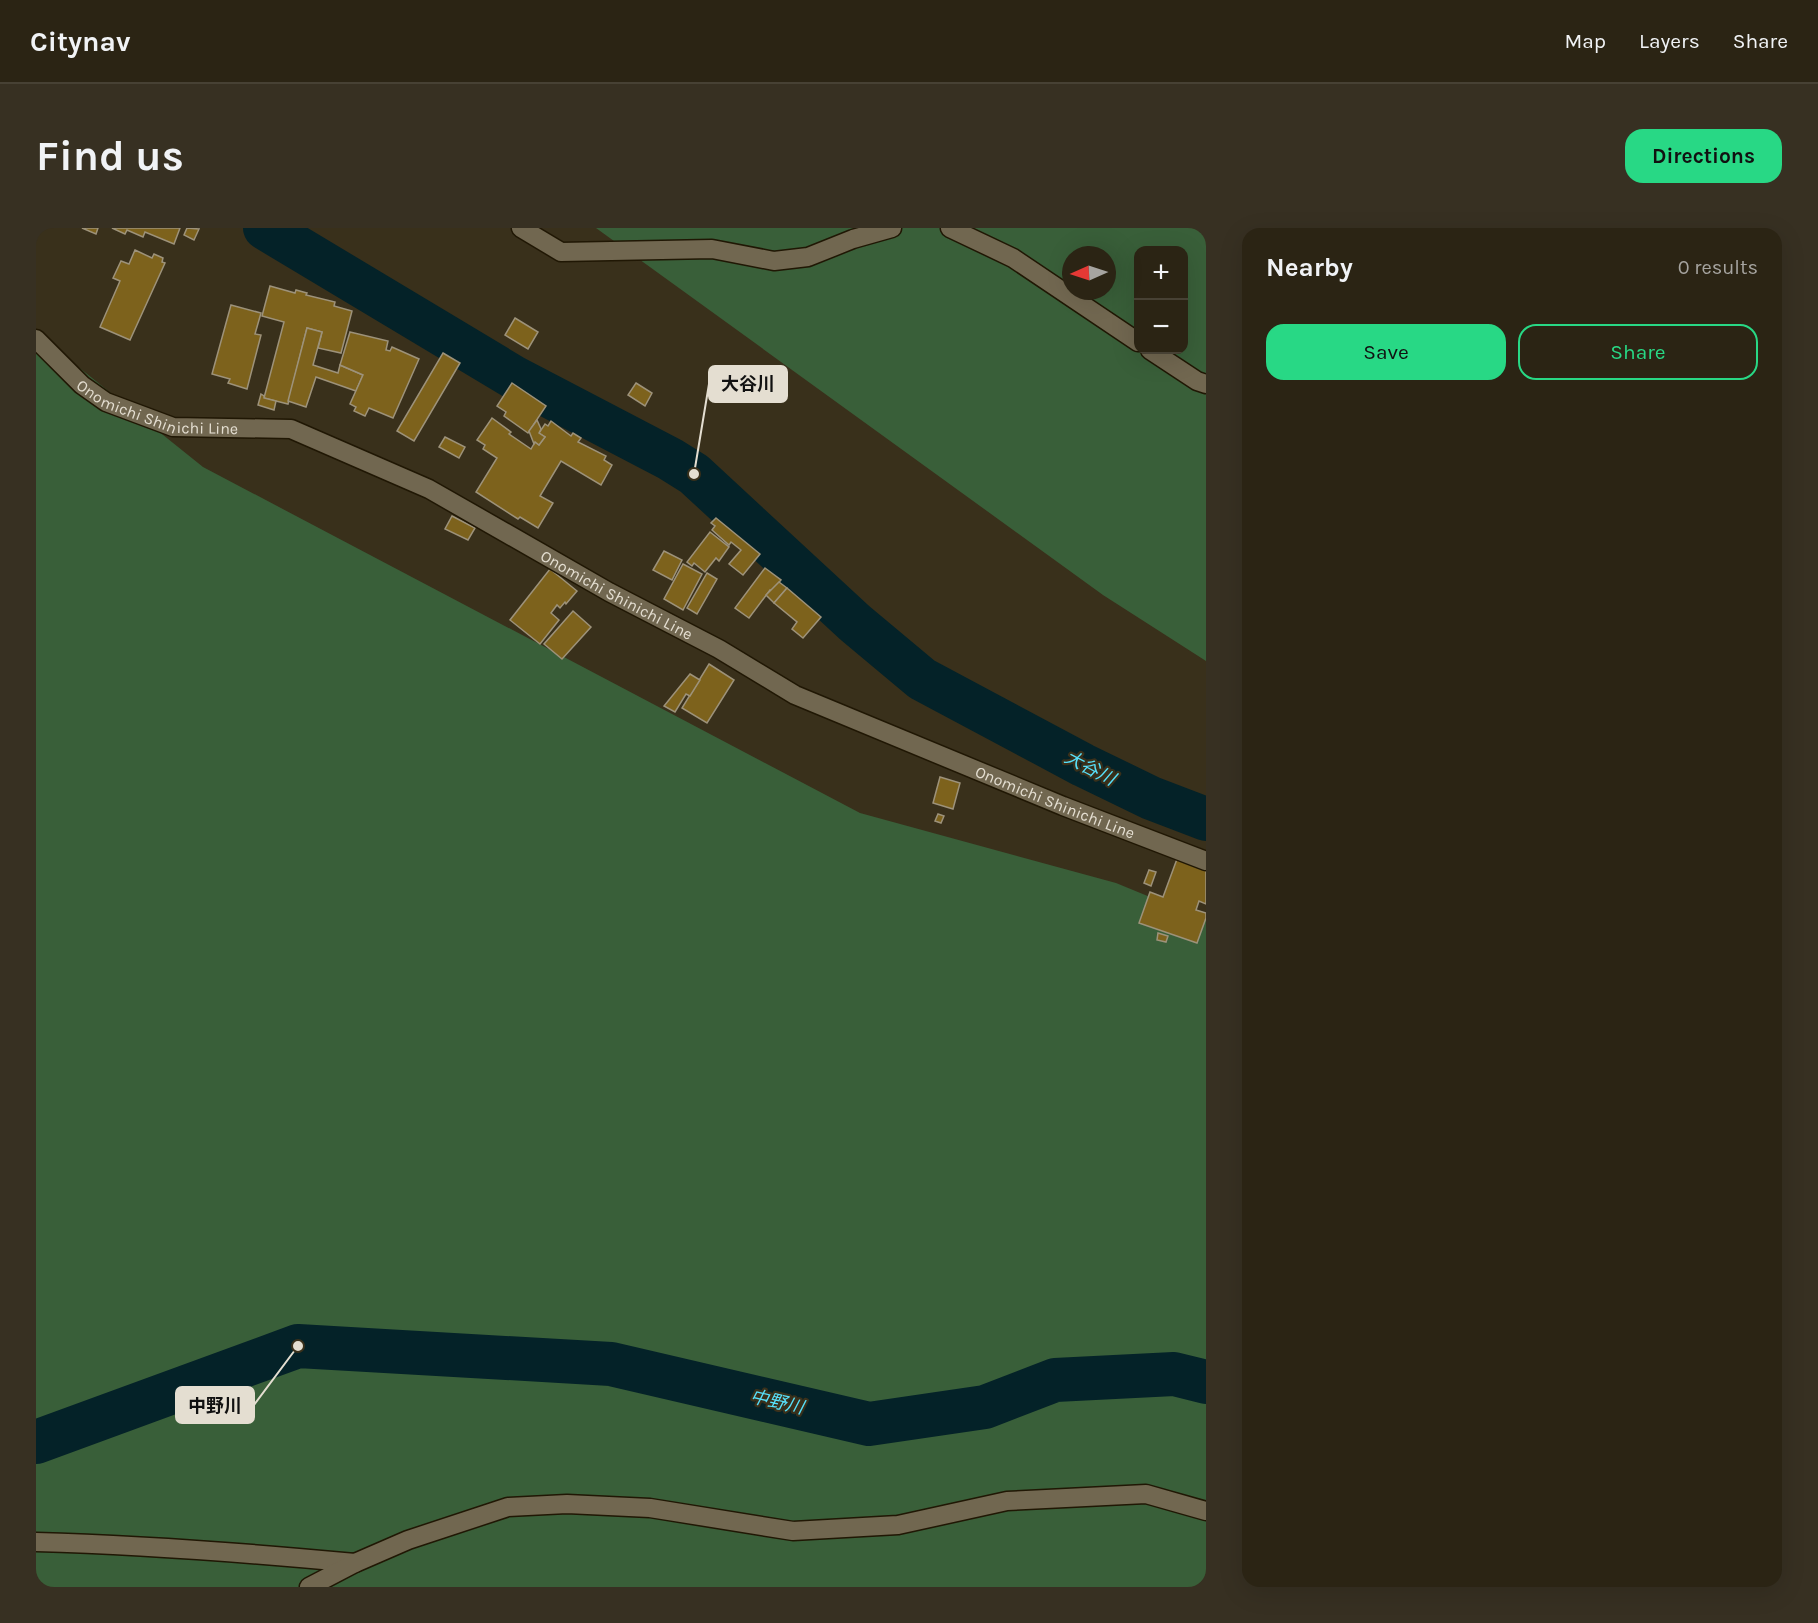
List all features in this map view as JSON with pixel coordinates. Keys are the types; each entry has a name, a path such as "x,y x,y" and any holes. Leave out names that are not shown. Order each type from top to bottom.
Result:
{"street":[{"path":"521,228 561,252 712,249 774,261 808,257 853,239 892,228"},
{"path":"950,228 1012,258 1134,339"},
{"name":"Onomichi Shinichi Line","path":"36,339 82,385 106,402 172,427 291,429 429,489 609,592 719,649 795,695 1063,806 1206,861"},
{"path":"1156,354 1197,381 1206,384"},
{"path":"309,1587 355,1563 408,1540 508,1507 567,1504 650,1508 793,1531 898,1525 1007,1501 1146,1494 1206,1511"},
{"path":"36,1542 247,1552 355,1563"}],"green space":[{"path":"596,228 1206,228 1206,661 1103,595"},
{"path":"36,333 203,467 860,813 1116,883 1206,920 1206,1587 36,1587"}],"building":[{"path":"82,228 98,228 96,234"},
{"path":"112,228 180,228 174,244 145,232 143,237 127,230 125,234"},
{"path":"187,228 199,229 194,240 184,235"},
{"path":"135,250 152,258 154,254 163,258 162,262 165,263 130,340 100,327 120,281 113,278 121,261 129,264"},
{"path":"270,286 295,293 296,290 307,293 306,295 335,302 334,306 352,311 341,353 318,348 322,332 307,328 288,404 264,398 284,322 262,316"},
{"path":"231,305 261,313 255,334 261,335 247,389 228,383 230,379 212,374"},
{"path":"515,318 538,332 528,349 505,335"},
{"path":"307,328 322,332 313,365 338,373 340,365 363,375 356,391 316,377 306,407 288,401"},
{"path":"350,332 388,341 386,350 390,351 392,347 419,359 393,418 369,408 365,416 354,411 356,407 350,404 363,375 340,365"},
{"path":"443,353 460,363 414,441 397,431"},
{"path":"512,383 546,406 528,433 504,416 506,412 497,406"},
{"path":"636,383 652,393 645,406 628,395"},
{"path":"261,394 264,398 276,401 274,410 258,405"},
{"path":"492,418 511,432 509,434 531,449 535,442 539,445 545,437 539,433 545,424 548,426 551,421 571,436 573,433 581,438 578,442 606,456 604,460 612,465 601,485 561,461 540,496 553,503 538,528 520,517 518,519 476,492 497,458 483,449 485,445 477,440"},
{"path":"537,420 541,429 539,433 545,437 539,445 535,442 534,444 529,431"},
{"path":"445,437 465,447 459,458 439,447"},
{"path":"452,516 475,528 468,540 445,529"},
{"path":"716,518 760,554 743,575 729,564 741,550 731,542 729,545 712,530 715,526 711,523"},
{"path":"710,532 729,547 719,561 716,558 705,572 694,563 692,566 687,562"},
{"path":"664,551 682,560 672,580 653,570"},
{"path":"683,564 702,574 683,610 664,599"},
{"path":"765,568 781,580 772,591 770,590 749,618 735,608"},
{"path":"550,569 577,591 566,604 565,602 560,608 557,605 551,613 559,620 540,644 510,620"},
{"path":"707,573 717,579 697,614 687,608"},
{"path":"779,582 787,588 774,603 766,595"},
{"path":"787,588 821,617 803,638 792,629 797,622 774,603"},
{"path":"573,611 591,627 562,659 544,644"},
{"path":"709,664 734,680 707,723 682,708"},
{"path":"690,674 700,680 690,696 686,694 675,712 664,706"},
{"path":"940,777 960,783 953,809 933,803"},
{"path":"938,814 944,816 941,823 935,821"},
{"path":"1177,859 1206,869 1206,904 1199,901 1196,910 1206,913 1206,918 1197,943 1139,923 1150,892 1163,897"},
{"path":"1149,870 1156,872 1151,886 1144,883"},
{"path":"1158,933 1168,936 1166,942 1157,940"}],"waterway":[{"name":"大谷川","path":"265,228 515,378 670,459 694,474 855,623 922,679 1083,765 1151,798 1206,819"},
{"name":"中野川","path":"36,1442 298,1346 611,1364 869,1424 985,1407 1055,1380 1174,1374 1206,1382"}],"place":[{"name":"大谷川","path":"694,474"},
{"name":"中野川","path":"298,1346"}]}
